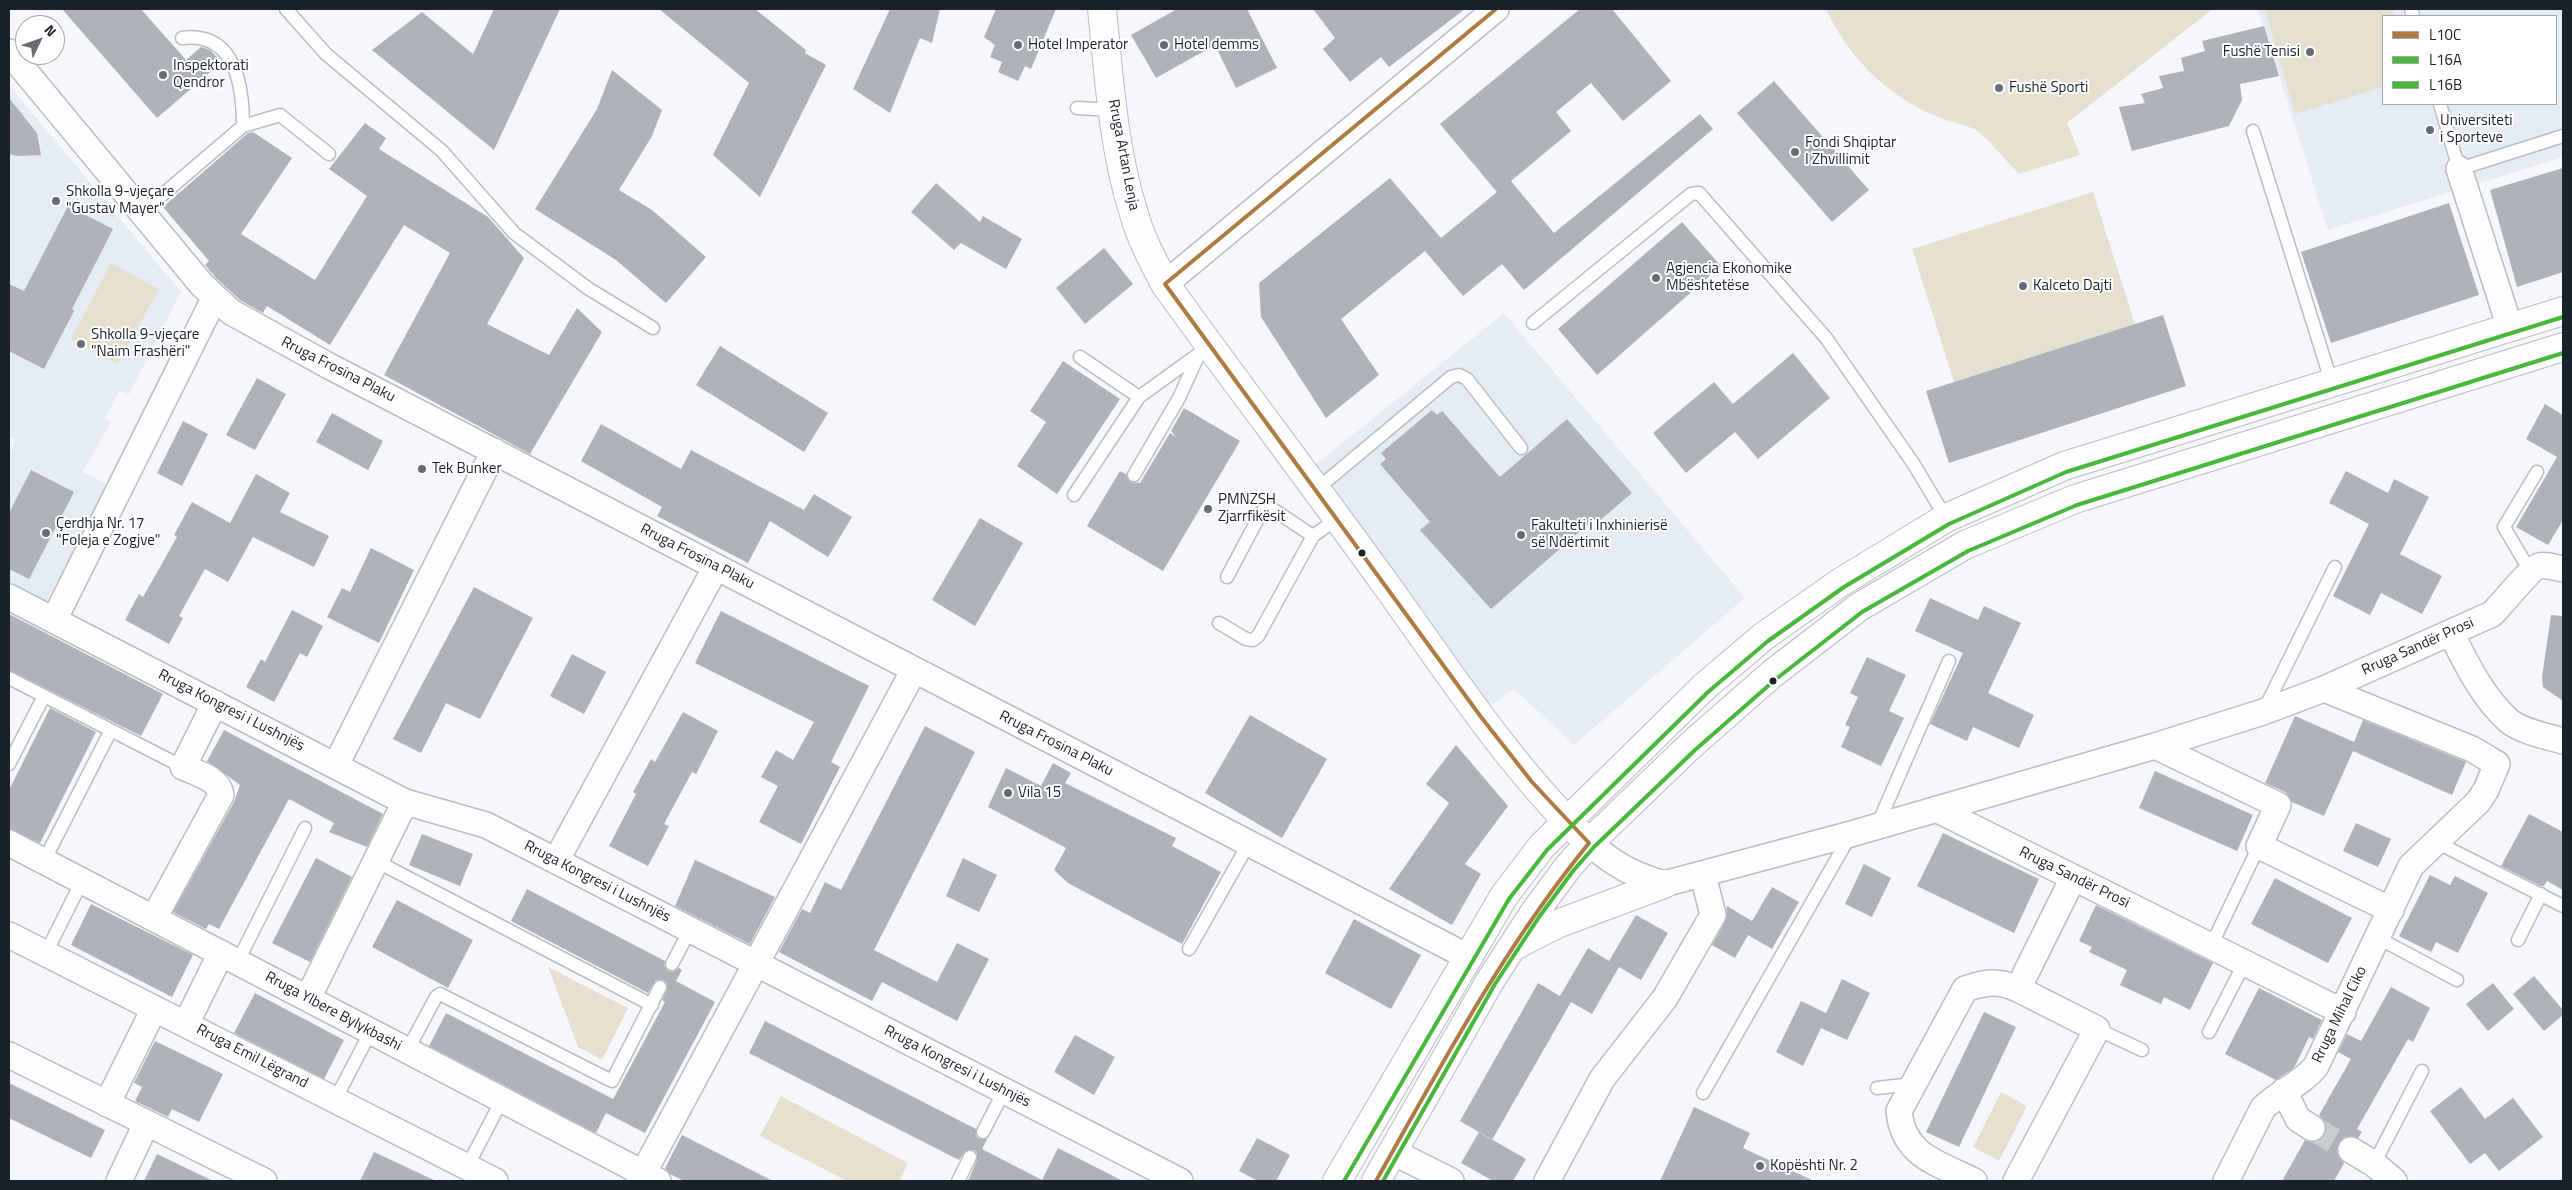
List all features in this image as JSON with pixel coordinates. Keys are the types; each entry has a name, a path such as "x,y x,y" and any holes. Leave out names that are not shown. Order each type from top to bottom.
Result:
{"main road":[{"name":"Rruga Artan Lenja","path":"1102,9 1113,110 1126,187 1148,252 1165,284 1204,349 1317,489 1505,749 1548,803 1589,843"},
{"path":"1337,1181 1468,957 1524,868 1566,821 1704,687 1764,636 1841,582 1946,518 2064,466 2563,311"},
{"path":"1376,1181 1511,948 1564,872 1589,843 1690,745 1772,674 1858,607 1965,545 2075,499 2563,347"},
{"path":"1511,948 1557,924 1664,884"}],"street":[{"path":"1165,284 1496,9"},
{"name":"Rruga Frosina Plaku","path":"9,52 214,299 261,330 1468,957"},
{"path":"2459,169 2510,328"},
{"path":"54,620 214,299"},
{"path":"336,765 494,450"},
{"path":"2530,571 2539,566 2563,569"},
{"path":"556,861 716,567"},
{"name":"Rruga Sandër Prosi","path":"1589,843 1607,859 1634,875 1664,884 1876,827 2155,746 2263,712 2324,689 2492,614 2513,593 2530,571"},
{"name":"Rruga Kongresi i Lushnjës","path":"9,597 406,802 486,825 1180,1181"},
{"path":"2452,633 2465,661 2486,694 2510,721 2528,730 2563,741"},
{"path":"647,1179 756,964 858,771 914,670"},
{"name":"Rruga Mihal Ciko","path":"2226,1181 2263,1108 2284,1091 2308,1076 2316,1066 2411,866 2478,802 2486,790 2497,764 2472,749 2324,689"},
{"path":"154,918 221,794 220,787 215,782 183,767 215,703"},
{"path":"2155,746 2278,805 2259,846 2391,910"},
{"path":"308,998 406,802"},
{"name":"Rruga Sandër Prosi","path":"1936,809 2342,1012"},
{"name":"Rruga Ylbere Bylykbashi","path":"9,843 371,1031 647,1179"},
{"path":"1546,1181 1602,1079 1666,998 1713,915 1703,875"},
{"path":"2018,989 2074,878"},
{"name":"Rruga Emil Lëgrand","path":"9,935 495,1181"},
{"path":"186,1024 229,957"},
{"path":"1974,1181 1922,1155 1910,1144 1900,1128 1899,1111 1965,989 1988,982 2006,984 2018,989 2097,1029 2016,1181"},
{"path":"107,1104 154,1009"},
{"path":"9,1055 264,1181"},
{"path":"2284,1091 2298,1119 2312,1128"},
{"path":"119,1181 146,1124"},
{"path":"2351,1150 2374,1164 2394,1181"},
{"path":"1393,1152 1451,1181"}],"lane":[{"path":"286,9 326,54 442,151 514,233 589,289 654,328"},
{"path":"182,38 198,36 217,42 233,64 243,99 243,126"},
{"path":"2440,105 2459,169 2563,136"},
{"path":"1077,108 1113,110"},
{"path":"141,213 243,126 280,115 328,154"},
{"path":"2253,131 2332,384"},
{"path":"1534,323 1691,194 1699,193 1826,338 1912,463 1946,518"},
{"path":"1074,496 1139,397 1204,349"},
{"path":"1134,475 1179,398 1204,349"},
{"path":"1080,357 1139,397"},
{"path":"1317,489 1450,377 1459,375 1467,379 1521,448"},
{"path":"2530,571 2504,527 2537,472"},
{"path":"1227,577 1261,513 1266,508 1274,510 1313,536"},
{"path":"1219,623 1246,639 1253,640 1258,636 1313,536 1338,518"},
{"path":"2263,712 2335,567"},
{"path":"1876,827 1949,661"},
{"path":"9,678 183,767"},
{"path":"9,764 44,696"},
{"path":"44,861 111,730"},
{"path":"229,957 306,828"},
{"path":"1703,1093 1851,834"},
{"path":"2436,842 2563,906"},
{"path":"1189,950 1249,843"},
{"path":"2212,946 2259,846"},
{"path":"376,861 652,1005"},
{"path":"46,953 82,881"},
{"path":"2518,940 2541,894"},
{"path":"672,964 690,930"},
{"path":"2378,938 2457,980"},
{"path":"2209,1032 2245,962"},
{"path":"407,1050 436,997 440,994 612,1081 660,987"},
{"path":"2097,1029 2142,1050"},
{"path":"335,1100 371,1031"},
{"path":"2374,1164 2422,1070"},
{"path":"1877,1088 1913,1084"},
{"path":"983,1132 1004,1091"},
{"path":"467,1167 502,1100"},
{"path":"958,1181 970,1157"}],"shaded area":[{"name":"Fushë Sporti","path":"1826,9 2213,9 2067,123 2080,155 2019,174 1976,130 1941,118 1918,107 1885,86 1858,59 1835,27"},
{"name":"Universiteti i Sporteve","path":"2258,9 2563,9 2563,157 2328,230"},
{"name":"Fushë Tenisi","path":"2265,9 2392,9 2394,15 2382,15 2382,87 2295,114"},
{"path":"9,85 181,292 129,394 120,391 105,418 111,422 83,472 107,484 47,601 9,582 9,455 16,440 9,436"},
{"name":"Kalceto Dajti","path":"2093,192 2135,324 1954,382 1912,249"},
{"path":"111,263 159,289 118,364 71,339"},
{"name":"Fakulteti i Inxhinierisë së Ndërtimit","path":"1504,313 1745,598 1574,745 1514,689 1479,714 1305,473"},
{"path":"548,967 628,1008 602,1060 578,1047"},
{"path":"2001,1092 2027,1106 1999,1161 1973,1147"},
{"path":"781,1096 908,1163 899,1181 847,1181 760,1136"}],"building":[{"name":"Inspektorati Qendror","path":"62,9 141,9 186,60 201,47 210,50 222,62 157,118"},
{"path":"494,9 560,9 494,150 372,50 422,12 473,54"},
{"path":"659,9 755,9 806,50 805,53 826,65 760,197 713,155 749,83"},
{"path":"890,9 940,9 932,43 920,38 890,113 853,89"},
{"name":"Hotel Imperator","path":"996,9 1056,9 1031,69 1025,66 1018,81 998,72 1002,62 990,57 995,45 984,37"},
{"path":"1177,9 1247,9 1277,68 1236,88 1215,45 1156,78 1131,35"},
{"path":"1313,9 1465,9 1389,67 1381,57 1350,82 1323,49 1335,38"},
{"path":"1580,9 1612,9 1671,81 1623,121 1591,83 1556,112 1571,131 1511,181 1554,233 1700,114 1713,129 1524,290 1502,264 1463,296 1425,251 1341,319 1379,375 1326,418 1261,317 1259,283 1390,178 1441,238 1497,192 1440,124"},
{"path":"2264,26 2279,76 2240,84 2242,100 2229,126 2132,151 2119,107 2145,103 2141,94 2163,88 2159,76 2184,71 2181,58 2205,51 2202,41"},
{"path":"612,70 662,110 652,136 619,190 652,210 706,257 666,303 616,260 535,209 597,109"},
{"path":"1774,81 1869,190 1832,222 1737,113"},
{"path":"9,98 37,133 41,155 18,156 9,154"},
{"path":"365,123 386,138 379,149 488,217 524,258 487,324 549,355 577,308 602,332 530,454 384,375 450,253 404,225 330,345 267,306 263,313 240,300 205,265 209,261 163,207 248,133 253,132 292,158 241,234 315,280 367,196 329,169"},
{"path":"2563,168 2563,272 2517,287 2490,190"},
{"path":"936,183 980,222 983,216 1022,239 1006,269 961,243 954,250 911,212"},
{"path":"2449,203 2479,295 2331,343 2301,252"},
{"path":"68,206 113,229 44,369 9,351 9,284 24,291"},
{"path":"1682,222 1721,266 1597,375 1558,329"},
{"path":"1104,248 1133,284 1085,324 1056,288"},
{"path":"2163,315 2186,386 1949,463 1926,391"},
{"path":"720,346 828,413 804,452 696,385"},
{"path":"1793,353 1830,398 1758,459 1735,432 1686,473 1653,433 1714,382 1733,404"},
{"path":"1063,361 1120,399 1057,494 1017,466 1046,422 1030,411"},
{"path":"257,378 286,394 255,450 226,435"},
{"path":"2545,404 2563,415 2563,520 2548,545 2516,527 2557,457 2526,439"},
{"path":"1184,408 1240,441 1163,571 1087,526 1120,471 1126,474 1130,482 1140,483 1170,433 1176,437 1171,431"},
{"path":"1432,410 1437,415 1442,411 1500,477 1567,419 1632,493 1598,522 1594,519 1491,609 1420,530 1430,522 1380,464 1386,459 1381,453"},
{"path":"332,413 383,441 368,470 316,442"},
{"path":"183,421 208,434 182,486 157,473"},
{"path":"601,424 681,469 691,450 804,510 814,494 852,517 828,557 770,521 748,563 657,516 662,507 581,461"},
{"path":"31,470 74,492 29,579 9,569 9,513"},
{"path":"2346,471 2388,493 2394,479 2429,497 2400,554 2442,576 2422,614 2381,593 2370,615 2333,596 2369,524 2329,503"},
{"path":"256,474 290,493 280,512 329,536 314,567 253,537 228,582 205,569 179,616 183,618 169,644 125,620 139,594 143,597 177,537 174,535 192,502 230,523"},
{"path":"980,518 1023,543 975,626 932,600"},
{"path":"371,548 414,570 379,643 327,617 342,588 350,592"},
{"path":"474,587 533,618 480,719 446,703 421,753 393,739"},
{"path":"1930,598 1978,620 1984,606 2021,623 1988,693 2034,715 2019,748 1973,727 1967,741 1930,724 1963,653 1915,631"},
{"path":"292,610 323,626 307,657 300,653 274,702 246,687 261,659 265,662"},
{"path":"721,611 869,686 831,762 840,767 801,844 759,822 778,786 761,777 776,750 793,760 814,722 695,663"},
{"path":"9,614 163,694 141,736 9,670"},
{"path":"2551,615 2563,616 2563,701 2543,687 2542,677"},
{"path":"572,654 606,672 584,714 550,696"},
{"path":"1867,657 1906,675 1889,711 1904,718 1881,766 1841,747 1850,727 1845,725 1858,697 1850,693"},
{"path":"50,708 96,732 40,843 9,829 9,790"},
{"path":"683,712 718,731 696,774 692,772 664,824 669,826 648,866 609,846 636,794 633,792 651,759 655,762"},
{"path":"1250,715 1327,759 1282,838 1205,793"},
{"path":"2295,716 2354,742 2363,720 2466,762 2452,795 2353,751 2324,816 2292,802 2285,792 2265,783"},
{"path":"925,726 975,752 874,950 937,982 957,943 989,959 957,1021 882,982 872,1001 779,952 802,909 810,913 825,882 841,890"},
{"path":"224,730 383,814 367,847 329,832 334,823 289,799 219,929 209,924 206,929 173,912 234,802 240,785 207,761"},
{"path":"1456,745 1508,806 1465,864 1481,874 1452,925 1389,889 1449,803 1426,784"},
{"path":"1053,763 1071,773 1065,783 1176,838 1172,846 1221,872 1182,944 1068,883 1054,870 1066,848 988,807 1006,768 1041,786"},
{"path":"2155,771 2253,815 2237,851 2139,808"},
{"path":"2529,814 2563,832 2563,890 2547,881 2544,886 2541,886 2501,866"},
{"path":"2356,823 2391,839 2378,867 2343,851"},
{"path":"1943,833 2039,879 2014,933 1917,886"},
{"path":"422,834 473,854 460,886 409,865"},
{"path":"316,858 352,877 310,962 272,943"},
{"path":"963,858 997,875 979,912 946,896"},
{"path":"695,860 775,897 750,944 675,906"},
{"path":"1864,864 1891,878 1872,917 1845,904"},
{"path":"2430,875 2450,885 2455,876 2488,893 2458,953 2436,942 2431,952 2399,936"},
{"path":"2275,878 2352,918 2328,963 2251,924"},
{"path":"1772,887 1799,902 1772,949 1748,935 1735,958 1712,945 1725,922 1727,906 1752,921"},
{"path":"527,889 665,961 664,965 668,971 673,972 679,968 682,970 676,981 715,1002 645,1133 606,1113 596,1133 429,1046 446,1013 613,1099 611,1103 665,1002 662,1000 667,990 667,983 663,980 656,980 648,993 511,921"},
{"path":"397,900 473,940 448,988 372,947"},
{"path":"91,904 193,955 172,997 71,945"},
{"path":"2096,905 2213,963 2190,1010 2164,997 2161,1004 2120,985 2127,970 2089,952 2092,947 2079,941"},
{"path":"1636,915 1668,933 1641,980 1619,967 1592,1014 1571,1002 1492,1140 1460,1121 1538,983 1560,996 1588,948 1609,961"},
{"path":"1354,919 1421,955 1391,1009 1325,973"},
{"path":"2534,976 2563,1010 2563,1015 2544,1031 2513,994"},
{"path":"1842,979 1870,993 1847,1040 1821,1028 1803,1066 1776,1052 1801,1001 1826,1013"},
{"path":"2493,983 2514,1009 2488,1031 2466,1004"},
{"path":"2391,987 2430,1008 2413,1042 2408,1039 2357,1129 2362,1132 2358,1138 2345,1137 2339,1143 2338,1156 2344,1163 2334,1181 2282,1181 2305,1140 2318,1141 2324,1135 2325,1122 2319,1115 2351,1059 2338,1052 2347,1034 2361,1041"},
{"path":"2259,988 2322,1020 2313,1039 2309,1037 2294,1068 2276,1080 2225,1054"},
{"path":"255,993 344,1040 324,1079 234,1033"},
{"path":"1984,1012 2016,1027 1959,1147 1926,1132"},
{"path":"765,1021 976,1129 976,1136 979,1139 987,1139 982,1149 1042,1180 1058,1148 1123,1181 968,1181 977,1160 977,1153 974,1150 965,1151 959,1160 749,1053"},
{"path":"1075,1035 1115,1057 1094,1095 1054,1072"},
{"path":"155,1041 223,1074 199,1122 172,1109 168,1117 135,1101 142,1087 134,1083"},
{"path":"9,1083 105,1130 91,1158 9,1118"},
{"path":"2461,1087 2485,1119 2513,1098 2543,1137 2499,1171 2485,1153 2470,1164 2430,1111"},
{"path":"1694,1107 1750,1133 1743,1148 1814,1181 1660,1181"},
{"path":"1479,1132 1526,1159 1513,1181 1493,1181 1461,1163"},
{"path":"682,1135 773,1181 684,1181 670,1174 665,1168"},
{"path":"1257,1138 1290,1155 1276,1181 1258,1181 1239,1171"},
{"path":"374,1152 436,1181 360,1181"},
{"path":"157,1154 213,1181 144,1181"}],"tunnel":[{"path":"2312,1128 2351,1150"}],"transit line":[{"name":"L10C","path":"1165,284 1496,9"},
{"name":"L10C","path":"1165,284 1481,717 1532,782 1589,843 1529,923 1475,1007 1376,1181"},
{"name":"L16A","path":"1344,1181 1509,899 1547,850 1708,692 1768,641 1844,587 1949,524 2066,472 2563,317"},
{"name":"L16B","path":"1383,1181 1495,984 1539,917 1573,871 1594,847 1695,750 1776,679 1862,612 1968,551 2077,505 2563,353"}],"place":[{"name":"Hotel Imperator","path":"1018,45"},
{"name":"Hotel demms","path":"1164,45"},
{"name":"Fushë Tenisi","path":"2310,52"},
{"name":"Inspektorati Qendror","path":"163,75"},
{"name":"Fushë Sporti","path":"1999,88"},
{"name":"Universiteti i Sporteve","path":"2430,130"},
{"name":"Fondi Shqiptar I Zhvillimit","path":"1795,152"},
{"name":"Shkolla 9-vjeçare \"Gustav Mayer\"","path":"56,201"},
{"name":"Agjencia Ekonomike Mbështetëse","path":"1656,278"},
{"name":"Kalceto Dajti","path":"2023,286"},
{"name":"Shkolla 9-vjeçare \"Naim Frashëri\"","path":"81,344"},
{"name":"Tek Bunker","path":"422,469"},
{"name":"PMNZSH Zjarrfikësit","path":"1208,509"},
{"name":"Çerdhja Nr. 17 \"Foleja e Zogjve\"","path":"46,533"},
{"name":"Fakulteti i Inxhinierisë së Ndërtimit","path":"1521,535"},
{"name":"Vila 15","path":"1008,793"},
{"name":"Kopështi Nr. 2","path":"1760,1166"}]}
